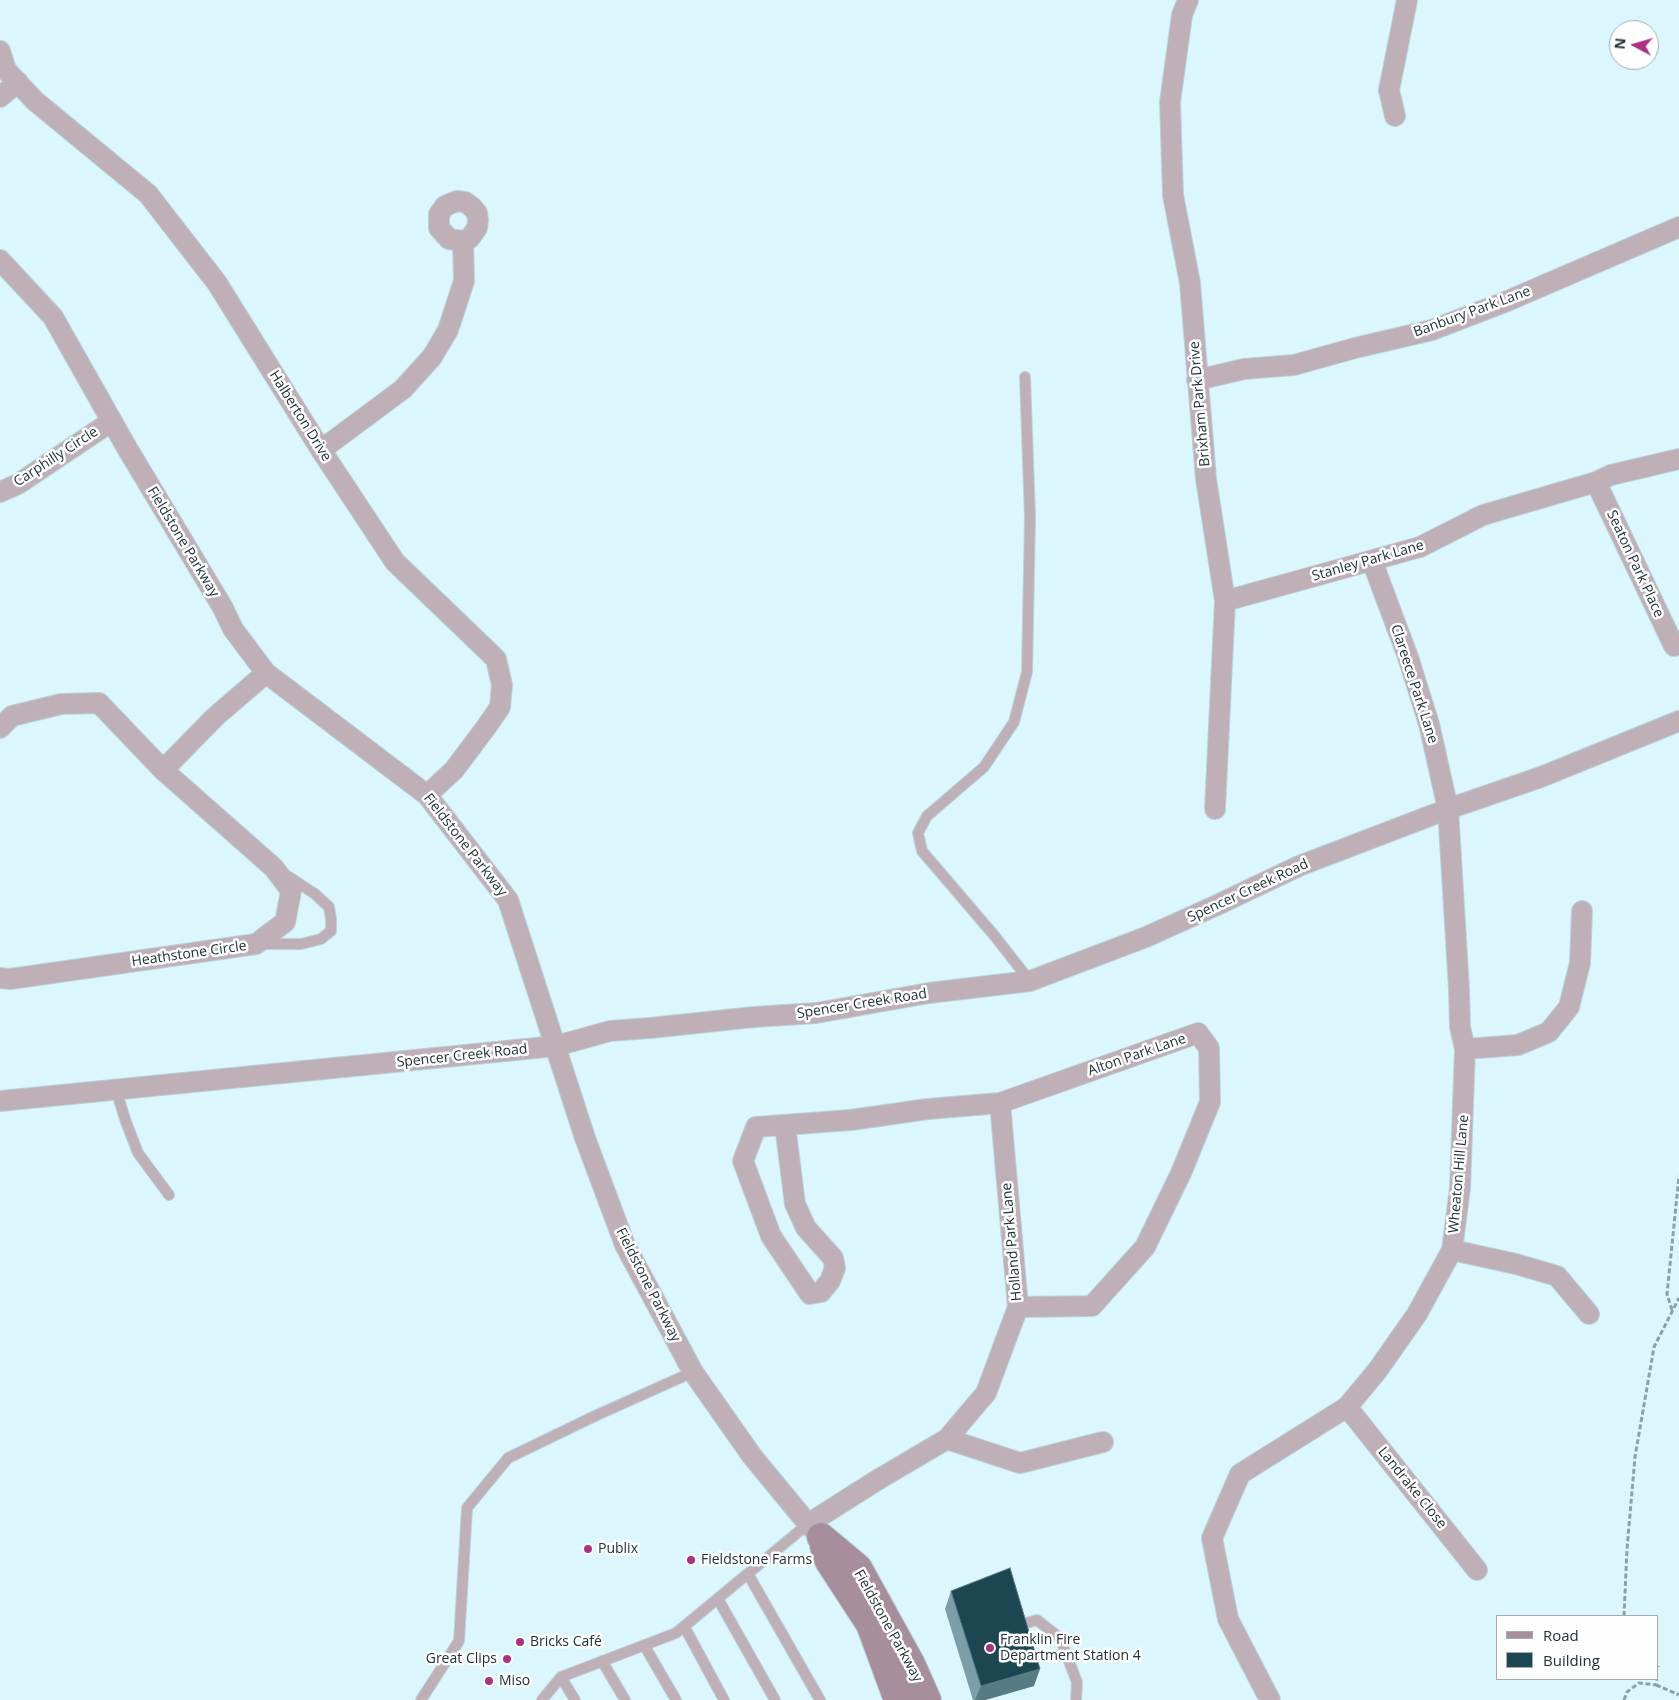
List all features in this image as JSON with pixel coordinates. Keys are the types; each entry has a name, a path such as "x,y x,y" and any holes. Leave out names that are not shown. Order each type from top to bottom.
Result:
{"street":[{"name":"Brixham Park Drive","path":"1188,0 1182,15 1170,102 1174,195 1190,283 1206,479 1225,601 1215,809"},
{"path":"1395,116 1389,90 1407,0"},
{"name":"Halberton Drive","path":"0,51 6,70 35,101 148,194 217,283 321,450 394,562 496,659 502,685 500,707 454,770 428,794"},
{"path":"0,97 18,82"},
{"name":"Banbury Park Lane","path":"1197,380 1244,369 1294,365 1432,330 1505,302 1679,227"},
{"path":"321,450 403,389 432,357 448,330 464,281 463,241"},
{"name":"Fieldstone Parkway","path":"0,260 53,317 112,421 223,608 233,629 266,673 428,794 508,900 584,1138 626,1245 693,1372 752,1456 815,1531 858,1568 911,1664 927,1700"},
{"name":"Carphilly Circle","path":"0,492 18,484 112,421"},
{"name":"Stanley Park Lane","path":"1225,601 1420,548 1483,515 1596,482 1611,475 1679,460"},
{"name":"Seaton Park Place","path":"1596,482 1674,646"},
{"name":"Clareece Park Lane","path":"1372,561 1408,657 1429,724 1448,809"},
{"path":"164,770 215,717 266,673"},
{"name":"Heathstone Circle","path":"0,728 12,716 61,704 99,703 164,770 274,868 290,891 285,922 256,944 10,979 0,978"},
{"name":"Spencer Creek Road","path":"0,1101 556,1046 610,1031 816,1013 929,993 1030,982 1146,937 1299,866 1448,809 1541,777 1679,720"},
{"name":"Wheaton Hill Lane","path":"1270,1700 1228,1619 1212,1538 1240,1474 1347,1407 1377,1371 1417,1314 1452,1250 1460,1188 1465,1049 1460,1027 1459,980 1448,809"},
{"path":"1465,1049 1518,1045 1549,1032 1570,1006 1580,963 1582,911"},
{"name":"Alton Park Lane","path":"785,1125 795,1204 806,1228 832,1258 835,1268 830,1281 821,1292 810,1294 771,1236 743,1161 756,1127 851,1120 928,1109 1000,1103 1198,1033 1209,1048 1210,1102 1182,1173 1145,1248 1092,1306 1018,1307"},
{"name":"Holland Park Lane","path":"815,1531 879,1479 947,1439 986,1393 1018,1307 1000,1103"},
{"path":"1452,1250 1516,1264 1557,1276 1589,1314"},
{"name":"Landrake Close","path":"1347,1407 1476,1570"},
{"path":"947,1439 1020,1463 1103,1442"},
{"name":"Fieldstone Parkway","path":"815,1531 829,1561 870,1624 898,1700"}],"lane":[{"path":"1025,378 1030,517 1026,672 1014,722 984,767 927,816 918,833 922,851 993,934 1030,982"},
{"path":"256,944 301,944 321,940 331,931 329,907 315,894 274,868"},
{"path":"116,1090 138,1153 169,1195"},
{"path":"421,1700 459,1641 467,1508 508,1458 693,1372"},
{"path":"542,1700 561,1677 676,1633 748,1574 815,1531"},
{"path":"748,1574 820,1700"},
{"path":"718,1599 775,1700"},
{"path":"1016,1626 1036,1620 1060,1638 1076,1682 1076,1700"},
{"path":"684,1626 724,1700"},
{"path":"644,1645 676,1700"},
{"path":"602,1661 625,1700"},
{"path":"561,1677 575,1700"}],"path":[{"path":"1672,1311 1667,1294 1679,1176"},
{"path":"1624,1615 1627,1549 1635,1457 1654,1347 1679,1298"},
{"path":"1656,1680 1656,1685"},
{"path":"1624,1700 1628,1692 1639,1683 1656,1685 1679,1696"}],"building":[{"name":"Franklin Fire Department Station 4","path":"1010,1568 1040,1669 981,1686 951,1591"}],"place":[{"name":"Publix","path":"588,1549"},
{"name":"Fieldstone Farms","path":"691,1560"},
{"name":"Bricks Café","path":"520,1642"},
{"name":"Franklin Fire Department Station 4","path":"990,1648"},
{"name":"Great Clips","path":"507,1659"},
{"name":"Miso","path":"489,1681"}]}
